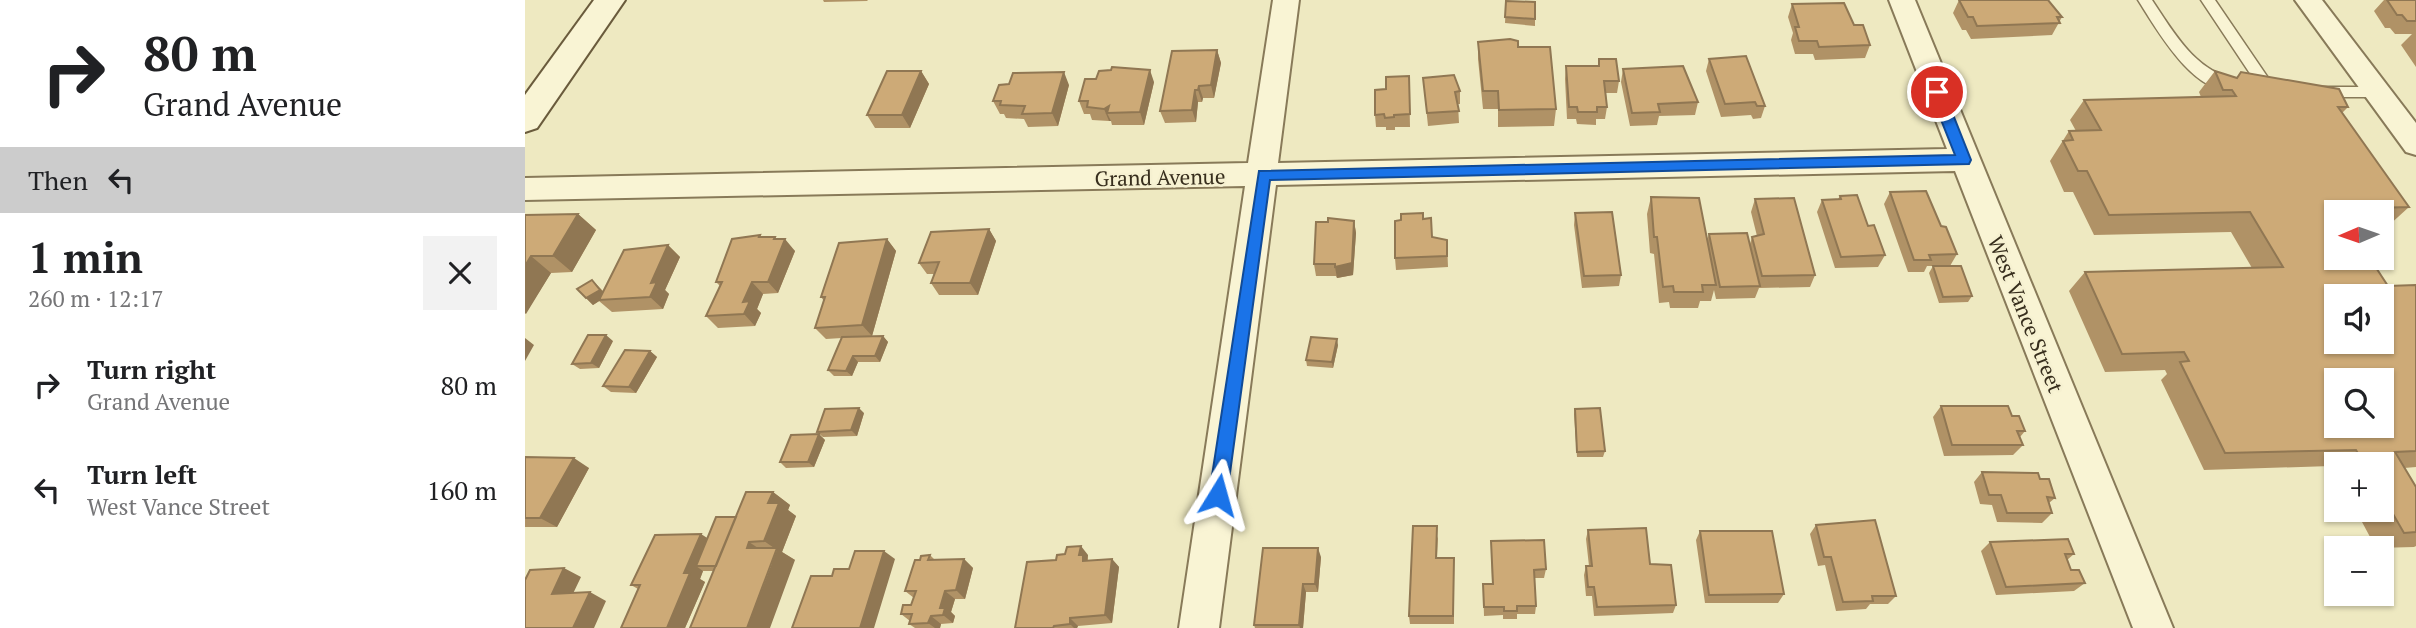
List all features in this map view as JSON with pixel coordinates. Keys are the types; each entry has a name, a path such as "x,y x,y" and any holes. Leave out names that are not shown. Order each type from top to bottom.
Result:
{"main road":[{"path":"525,120 610,0"}],"street":[{"path":"1199,628 1264,175 1286,0"},
{"name":"West Vance Street","path":"1902,0 2154,628"},
{"path":"2308,0 2416,144"},
{"name":"Grand Avenue","path":"525,189 1964,160"}],"lane":[{"path":"2145,0 2188,64 2206,78 2283,92 2376,92"},
{"path":"2208,0 2283,92"}],"building":[{"path":"1959,0 2048,0 2062,17 2057,17 2060,23 1977,26 1973,17 1968,17"},
{"path":"2387,0 2416,0 2416,21 2407,21 2402,15 2397,15"},
{"path":"1506,1 1535,2 1535,19 1505,17"},
{"path":"1844,3 1854,25 1863,25 1870,45 1819,47 1817,41 1799,41 1795,27 1799,27 1792,4"},
{"path":"1510,39 1518,41 1518,47 1550,47 1556,109 1499,110 1498,91 1483,91 1478,42"},
{"path":"1217,50 1211,85 1199,86 1198,90 1195,90 1192,110 1160,111 1172,51"},
{"path":"1746,56 1765,106 1757,106 1755,102 1725,104 1709,59"},
{"path":"1599,59 1616,59 1619,81 1604,81 1607,107 1597,107 1597,112 1578,112 1577,107 1569,107 1566,66 1599,66"},
{"path":"1683,66 1698,102 1658,104 1660,112 1632,113 1623,69"},
{"path":"1112,67 1150,70 1140,112 1107,113 1109,106 1104,109 1087,107 1088,101 1079,101 1085,79 1096,79 1099,71 1111,70"},
{"path":"887,71 921,71 902,115 867,115"},
{"path":"2215,71 2237,78 2241,72 2339,89 2348,107 2338,107 2409,207 2394,207 2394,200 2324,200 2324,270 2378,270 2387,284 2324,284 2324,354 2394,354 2394,286 2416,285 2416,451 2395,452 2416,487 2416,532 2404,533 2394,516 2394,452 2356,450 2225,453 2180,362 2189,361 2184,352 2122,354 2085,272 2283,267 2250,212 2109,215 2087,171 2078,171 2063,141 2073,140 2069,131 2101,130 2084,100 2236,96 2232,90 2223,90"},
{"path":"1064,72 1052,113 1022,114 1025,106 1000,105 1001,101 993,101 999,85 1009,84 1013,73"},
{"path":"1454,75 1460,91 1455,92 1459,111 1427,113 1423,78"},
{"path":"1409,76 1410,114 1385,118 1384,114 1375,115 1375,90 1386,89 1386,77"},
{"path":"1926,191 1957,254 1929,255 1931,260 1914,260 1890,192"},
{"path":"1857,195 1868,226 1874,225 1885,255 1841,257 1822,200"},
{"path":"1651,197 1699,198 1716,285 1702,285 1703,292 1674,292 1673,286 1663,287 1657,237 1654,237"},
{"path":"1794,198 1815,275 1762,276 1752,237 1764,234 1755,199"},
{"path":"1612,212 1621,275 1584,276 1575,213"},
{"path":"1423,213 1423,219 1431,218 1432,237 1447,240 1447,256 1395,258 1395,221 1401,220 1401,214"},
{"path":"578,214 553,256 531,256 525,266 525,215"},
{"path":"1328,218 1354,221 1352,263 1335,267 1335,264 1314,264 1316,222 1328,222"},
{"path":"989,229 970,283 931,283 939,262 919,263 931,232"},
{"path":"1747,233 1760,286 1720,287 1709,234"},
{"path":"760,235 759,237 785,239 768,282 752,282 743,302 750,301 744,314 706,316 722,282 716,282 732,239"},
{"path":"887,239 862,325 815,328 825,297 821,297 839,243"},
{"path":"668,245 651,283 657,282 650,297 599,300 624,250"},
{"path":"1933,266 1961,266 1972,296 1943,297"},
{"path":"592,280 600,290 586,298 577,289"},
{"path":"588,335 606,335 591,363 572,364"},
{"path":"883,336 875,356 853,356 846,371 828,370 842,337"},
{"path":"1311,337 1337,339 1332,362 1306,360"},
{"path":"625,350 650,351 629,387 603,386"},
{"path":"1941,406 2008,406 2012,416 2019,416 2025,431 2017,431 2023,445 1952,445"},
{"path":"859,408 851,430 817,432 825,409"},
{"path":"1600,408 1605,451 1577,452 1575,409"},
{"path":"819,434 808,462 780,462 791,435"},
{"path":"525,457 574,458 540,518 525,518"},
{"path":"1982,472 2038,473 2040,479 2049,479 2055,498 2047,497 2052,513 2007,513 2001,495 1989,495"},
{"path":"746,492 773,492 768,503 779,503 764,541 749,542 747,548 777,548 747,628 690,628"},
{"path":"716,517 736,517 716,566 696,566"},
{"path":"1875,520 1896,596 1872,596 1873,601 1843,602 1831,557 1824,557 1816,525"},
{"path":"1413,526 1437,526 1436,558 1454,558 1453,616 1409,616"},
{"path":"1646,528 1650,564 1671,565 1676,605 1597,607 1594,587 1588,587 1586,566 1592,566 1588,530"},
{"path":"1700,531 1772,531 1784,594 1709,595"},
{"path":"701,534 684,573 690,573 667,628 621,628 640,585 631,585 655,535"},
{"path":"2068,539 2074,554 2065,554 2071,570 2079,570 2085,583 2006,587 1990,542"},
{"path":"1544,540 1546,569 1534,570 1536,606 1517,606 1517,611 1504,611 1504,607 1484,607 1483,584 1493,584 1491,541"},
{"path":"1081,546 1079,555 1083,555 1083,561 1112,559 1105,615 1070,618 1070,624 1053,628 1015,628 1027,562 1056,560 1057,555 1065,554 1067,547"},
{"path":"1263,548 1318,548 1315,584 1303,584 1299,625 1254,625"},
{"path":"855,551 884,551 860,628 792,628 811,576 832,576 834,569 849,569"},
{"path":"930,555 928,560 964,559 956,590 945,591 940,608 945,608 943,615 931,616 928,623 909,624 912,614 901,614 903,605 911,605 916,591 905,591 915,560"},
{"path":"564,568 552,594 590,592 573,628 525,628 525,580 530,570"}],"route":[{"path":"1218,495 1264,175 1964,160 1937,92"}]}
